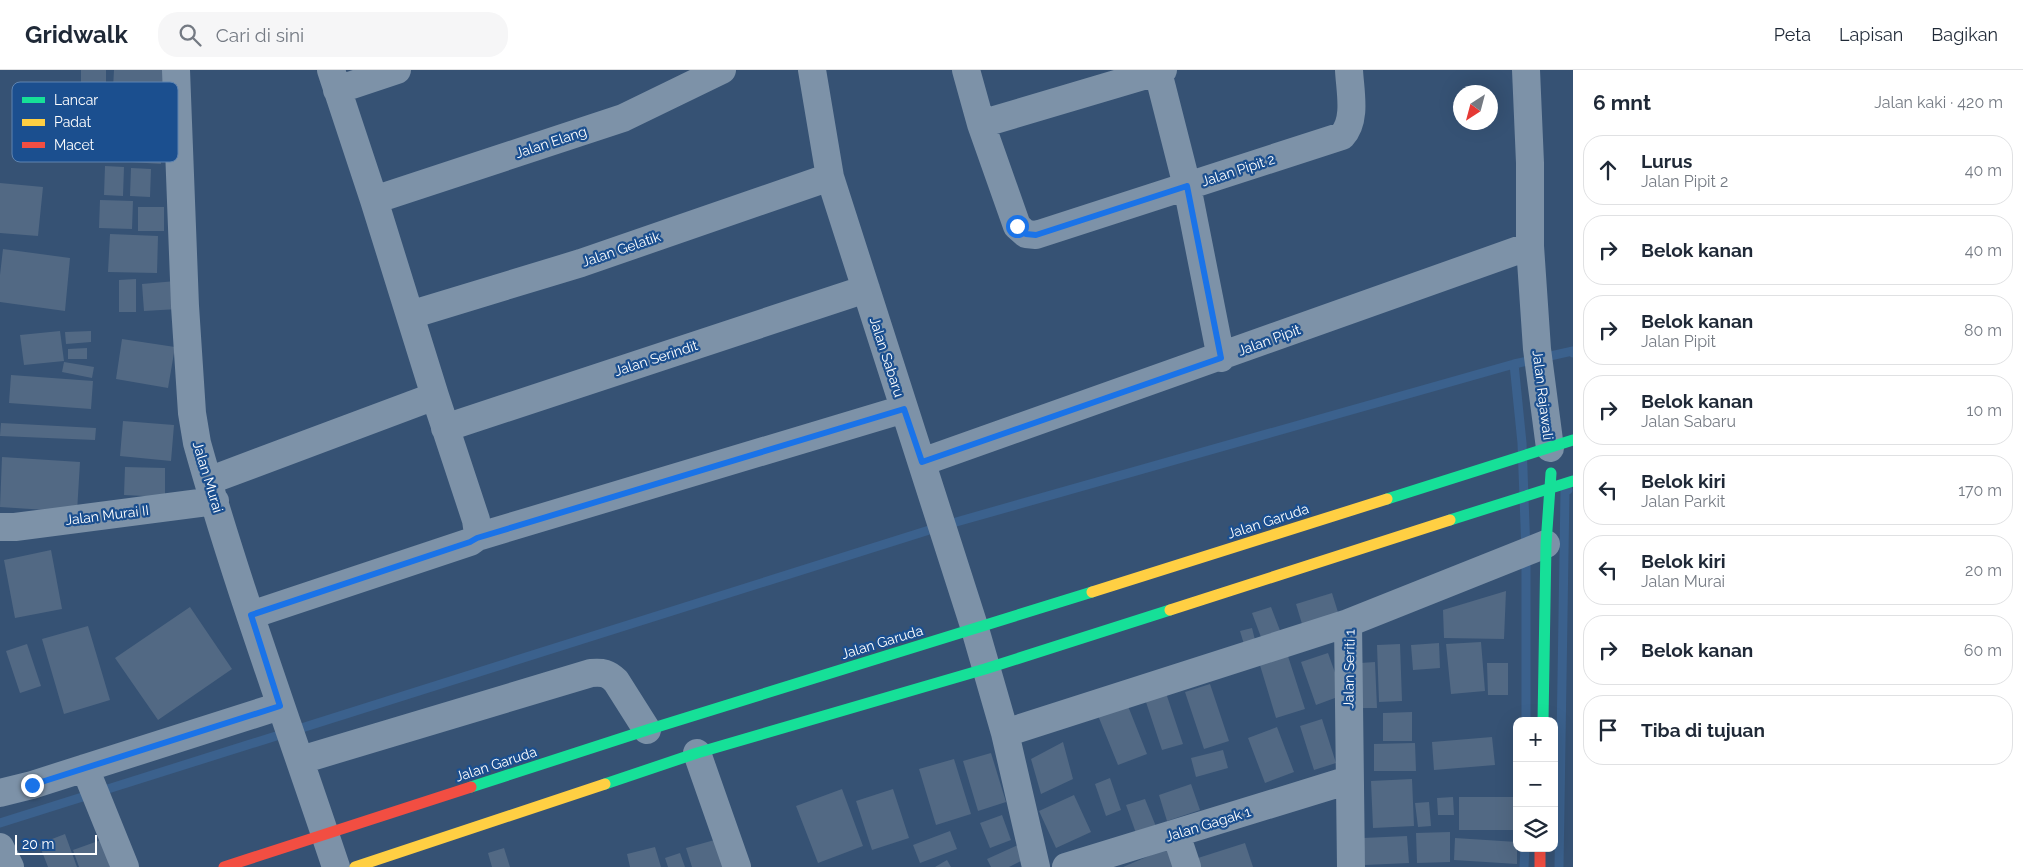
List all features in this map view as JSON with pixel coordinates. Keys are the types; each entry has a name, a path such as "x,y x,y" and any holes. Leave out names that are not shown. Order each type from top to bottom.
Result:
{"main road":[{"name":"Jalan Rajawali","path":"1543,717 1546,544 1556,452"},
{"name":"Jalan Garuda","path":"224,867 646,730 1556,452"},
{"path":"354,867 697,753 985,669 1573,481"},
{"path":"1540,852 1540,867"}],"street":[{"path":"397,70 334,80 374,200 434,396 476,520 477,538"},
{"name":"Jalan Elang","path":"374,200 623,118 722,70"},
{"name":"Jalan Sabaru","path":"812,70 830,177 975,629 1004,733 1036,867"},
{"name":"Jalan Pipit 2","path":"966,70 981,124 1017,226 1026,234 1036,235 1339,137 1348,130 1351,120 1349,70"},
{"name":"Jalan Rajawali","path":"1526,70 1530,163 1530,246 1538,361 1556,452"},
{"path":"981,124 1160,71 1187,186 1221,358"},
{"name":"Jalan Murai","path":"178,113 192,413 197,443 280,706 301,760 336,867"},
{"name":"Jalan Gelatik","path":"410,315 580,263 830,177"},
{"name":"Jalan Pipit","path":"922,462 1221,358 1530,246"},
{"name":"Jalan Serindit","path":"446,428 866,289"},
{"name":"Jalan Murai II","path":"0,527 15,527 211,491 434,396"},
{"path":"251,615 470,542 477,538 904,409"},
{"name":"Jalan Seriti 1","path":"1351,867 1348,624 1546,544"},
{"path":"1004,733 1348,624"},
{"path":"301,760 591,673 602,672 609,674 616,681 646,730"},
{"path":"0,793 280,706"},
{"path":"697,753 736,867"},
{"path":"85,768 125,867"},
{"name":"Jalan Gagak 1","path":"1066,867 1349,780"},
{"path":"1176,834 1187,867"},
{"path":"0,847 10,867"}],"building":[{"path":"81,70 106,70 106,82 81,82"},
{"path":"114,70 166,70 165,82 113,82"},
{"path":"131,162 161,162 161,164"},
{"path":"105,166 124,167 123,196 104,195"},
{"path":"131,168 151,169 150,197 130,196"},
{"path":"0,183 43,187 38,236 0,233"},
{"path":"100,200 133,201 132,229 99,228"},
{"path":"138,207 164,207 164,231 138,231"},
{"path":"110,234 158,236 157,273 108,272"},
{"path":"3,249 70,258 65,311 0,302 0,275"},
{"path":"136,279 136,312 119,312 119,280"},
{"path":"176,281 178,309 144,311 142,284"},
{"path":"60,331 64,361 24,365 20,335"},
{"path":"91,331 91,342 66,344 65,332"},
{"path":"122,339 175,347 168,388 116,379"},
{"path":"87,348 87,359 68,359 68,349"},
{"path":"64,362 94,367 92,378 62,372"},
{"path":"11,375 93,381 91,409 9,403"},
{"path":"123,421 174,425 171,461 120,456"},
{"path":"1,423 96,428 95,440 0,436"},
{"path":"2,457 80,462 77,512 0,507"},
{"path":"125,467 165,468 165,497 124,495"},
{"path":"51,550 62,609 15,618 4,560"},
{"path":"1506,591 1504,639 1444,638 1443,610"},
{"path":"1332,593 1341,622 1305,634 1296,604"},
{"path":"190,607 232,669 158,720 115,658"},
{"path":"1271,607 1284,641 1265,648 1252,613"},
{"path":"88,626 110,700 64,714 42,639"},
{"path":"1252,628 1257,648 1246,651 1240,631"},
{"path":"1481,642 1485,691 1451,694 1446,644"},
{"path":"1439,643 1440,668 1413,670 1411,645"},
{"path":"27,644 41,686 20,693 6,651"},
{"path":"1400,644 1402,701 1379,702 1377,645"},
{"path":"1287,653 1305,709 1276,718 1259,662"},
{"path":"1328,653 1343,695 1316,705 1301,662"},
{"path":"1375,662 1377,708 1362,708 1360,663"},
{"path":"1487,663 1508,663 1508,695 1488,695"},
{"path":"1210,684 1229,741 1204,749 1185,692"},
{"path":"1165,690 1183,744 1162,750 1144,696"},
{"path":"1126,701 1147,754 1118,765 1097,713"},
{"path":"1412,712 1412,741 1383,741 1383,713"},
{"path":"1322,719 1336,763 1314,770 1300,726"},
{"path":"1277,727 1294,772 1265,783 1248,738"},
{"path":"1492,737 1495,765 1434,770 1432,742"},
{"path":"1063,742 1073,779 1041,794 1031,759"},
{"path":"1415,743 1416,771 1374,771 1374,744"},
{"path":"1223,750 1228,768 1196,777 1191,758"},
{"path":"991,753 1006,802 978,811 963,761"},
{"path":"954,759 971,814 936,825 919,769"},
{"path":"1110,778 1121,810 1106,816 1095,784"},
{"path":"1412,779 1414,826 1373,828 1371,781"},
{"path":"1191,784 1200,810 1167,821 1159,795"},
{"path":"842,789 863,846 818,863 796,806"},
{"path":"893,789 909,838 872,850 856,801"},
{"path":"1074,795 1091,832 1056,848 1039,811"},
{"path":"1453,797 1454,815 1438,815 1437,798"},
{"path":"1459,797 1513,797 1513,830 1459,830"},
{"path":"1145,799 1157,829 1137,836 1126,805"},
{"path":"1429,802 1431,826 1418,827 1415,803"},
{"path":"1002,815 1011,840 990,848 980,823"},
{"path":"950,831 957,849 920,863 913,845"},
{"path":"1450,832 1450,862 1417,863 1416,833"},
{"path":"65,834 77,867 48,867 39,844"},
{"path":"1407,836 1409,863 1365,865 1363,838"},
{"path":"1455,838 1513,842 1513,852 1517,852 1517,864 1454,860"},
{"path":"718,839 726,867 692,867 686,848"},
{"path":"101,840 110,867 79,867 73,850"},
{"path":"1245,843 1253,867 1201,867 1198,858"},
{"path":"1020,844 1027,858 1009,867 991,867 987,859"},
{"path":"655,847 661,867 630,867 627,854"},
{"path":"1170,847 1178,867 1123,867"},
{"path":"504,848 510,867 492,867 488,853"},
{"path":"680,853 685,867 668,867 665,858"},
{"path":"947,860 951,867 935,867"}],"waterway":[{"path":"0,823 942,526 1514,364 1573,351 1573,353"},
{"path":"1514,364 1522,443 1526,552 1526,717"},
{"path":"1559,867 1565,491 1568,490"},
{"path":"1524,867 1525,852"}],"traffic: fast":[{"path":"1387,499 1573,440"},
{"path":"1543,717 1546,544 1551,473"},
{"path":"1450,520 1573,481"},
{"path":"471,787 647,730 1092,592"},
{"path":"605,784 697,753 985,669 1170,610"}],"traffic: slow":[{"path":"1092,592 1387,499"},
{"path":"1170,610 1450,520"},
{"path":"355,867 605,784"}],"traffic: jam":[{"path":"224,867 471,787"},
{"path":"1540,852 1540,867"}],"route":[{"path":"32,785 280,706 251,615 470,542 477,538 904,409 922,462 1221,358 1187,186 1036,235 1026,234 1017,226"}]}
